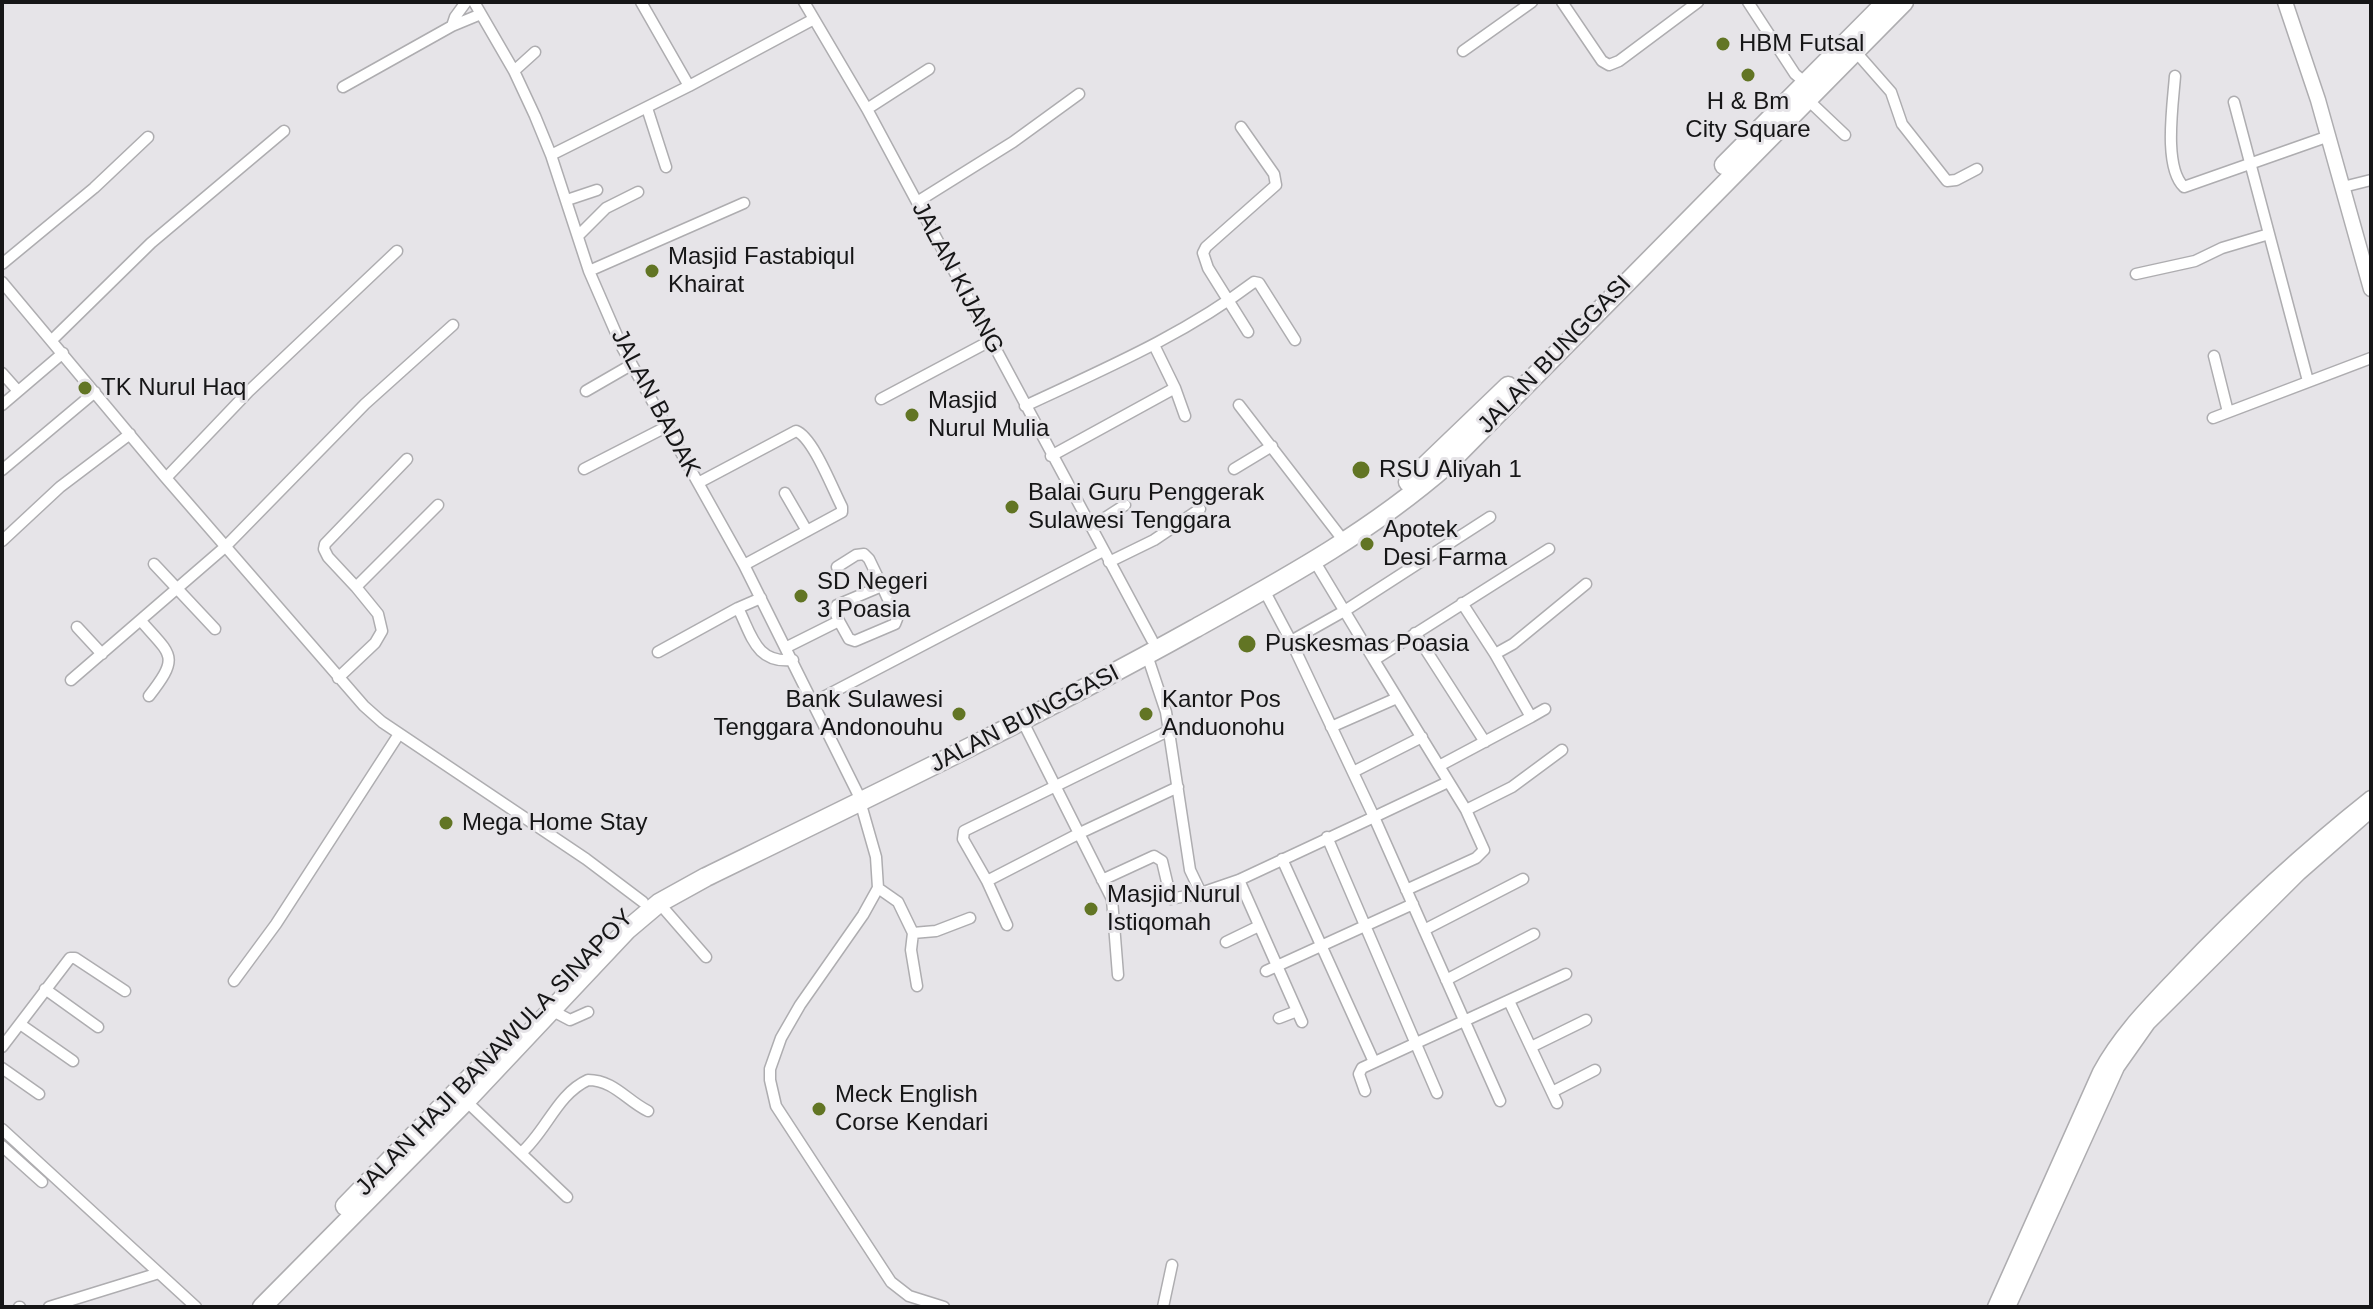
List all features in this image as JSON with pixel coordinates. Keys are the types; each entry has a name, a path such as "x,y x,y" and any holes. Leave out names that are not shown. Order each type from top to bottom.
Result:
{"highway":[{"name":"JALAN BUNGGASI","path":"1234,601 1264,590 1315,562 1380,519 1526,378 1809,91 1886,2"},
{"name":"JALAN BUNGGASI","path":"1809,91 1904,2"},
{"name":"JALAN BUNGGASI","path":"860,799 1234,601 1340,536 1450,452"},
{"name":"JALAN BUNGGASI","path":"860,799 1023,722 1149,648"},
{"name":"JALAN HAJI BANAWULA SINAPOY","path":"245,1307 622,927 651,902 860,799"},
{"name":"JALAN HAJI BANAWULA SINAPOY","path":"262,1307 466,1101 551,1010 622,927"}],"street":[{"path":"452,26 466,2"},
{"name":"JALAN BADAK","path":"474,2 514,71 551,155 589,271 631,365 744,565 860,799 876,857 878,888"},
{"path":"641,2 689,86"},
{"name":"JALAN KIJANG","path":"804,2 867,109 1091,527 1149,648 1170,730 1190,870 1201,893"},
{"path":"1463,51 1532,2"},
{"path":"1562,2 1602,61 1609,65 1619,61 1698,2"},
{"path":"1748,2 1795,74 1845,135"},
{"path":"2285,2 2329,136 2371,289"},
{"path":"343,87 452,26 481,14"},
{"path":"551,155 814,19"},
{"path":"1855,51 1891,92 1902,124 1942,176 1950,181 1977,169"},
{"path":"514,71 535,52"},
{"path":"867,109 929,69"},
{"path":"2175,76 2171,138 2177,178 2181,185 2188,186 2329,136"},
{"path":"917,202 1013,142 1079,94"},
{"path":"2234,102 2308,381"},
{"path":"647,108 666,167"},
{"path":"1241,127 1277,183 1204,250 1208,268 1248,332"},
{"path":"52,340 151,243 284,131"},
{"path":"2,264 94,188 148,137"},
{"path":"2343,187 2371,180"},
{"path":"567,200 597,190"},
{"path":"578,236 606,208 638,192"},
{"path":"589,271 744,203"},
{"path":"2136,274 2195,261 2222,248 2269,234"},
{"path":"166,478 292,348 397,251"},
{"path":"2,282 166,478 364,706 399,734 651,902 706,957"},
{"path":"1025,406 1154,345 1257,282 1295,340"},
{"path":"71,680 225,547 365,404 453,325"},
{"path":"881,399 990,341"},
{"path":"1154,345 1185,416"},
{"path":"2,405 63,353"},
{"path":"2214,356 2228,412"},
{"path":"2213,418 2371,358"},
{"path":"586,391 631,365"},
{"path":"2,373 18,391"},
{"path":"1051,456 1175,388"},
{"path":"2,470 95,392"},
{"path":"1239,405 1340,536"},
{"path":"584,469 666,427"},
{"path":"698,483 785,436 800,432 815,454 842,510 744,565"},
{"path":"2,541 60,487 130,434"},
{"path":"1234,469 1272,446"},
{"path":"338,678 375,643 382,631 378,614 328,557 325,544 407,459"},
{"path":"785,493 807,531"},
{"path":"356,587 438,505"},
{"path":"1091,527 1125,505"},
{"path":"1109,562 1154,540 1200,509"},
{"path":"1291,641 1346,610 1490,517"},
{"path":"1374,660 1549,549"},
{"path":"814,702 1103,551"},
{"path":"837,567 856,555 864,554 869,559 882,586 897,619 895,624 855,641 848,637 834,611 837,605 882,586"},
{"path":"1315,562 1466,810 1482,842 1483,853 1406,890"},
{"path":"154,564 215,629"},
{"path":"1495,654 1513,644 1586,584"},
{"path":"1264,590 1374,817 1500,1101"},
{"path":"658,652 761,598"},
{"path":"1462,603 1531,717"},
{"path":"738,608 759,650 766,657 779,661 793,660"},
{"path":"141,621 167,651 170,662 168,672 149,696"},
{"path":"787,647 839,621"},
{"path":"77,627 102,654"},
{"path":"1415,633 1485,742"},
{"path":"1331,727 1397,698"},
{"path":"1439,766 1545,709"},
{"path":"1023,722 1113,905 1118,975"},
{"path":"1007,925 963,839 963,833 1170,730"},
{"path":"234,981 399,734"},
{"path":"1353,772 1422,737"},
{"path":"1466,810 1512,787 1562,750"},
{"path":"1102,880 1154,856 1162,861 1171,899 1201,893 1239,880 1448,782"},
{"path":"987,881 1178,787"},
{"path":"1995,1307 2111,1053 2136,1019 2248,913 2299,855 2371,798"},
{"path":"2248,913 2371,810"},
{"path":"1327,837 1437,1093"},
{"path":"1282,859 1374,1062"},
{"path":"1424,930 1523,879"},
{"path":"1239,880 1259,926 1272,968 1302,1022"},
{"path":"917,986 911,950 913,933 898,902 878,888 781,1038 770,1069 771,1092 787,1124 891,1282 909,1296 944,1307"},
{"path":"1272,968 1413,904"},
{"path":"913,933 936,931 970,918"},
{"path":"1226,942 1259,926"},
{"path":"2008,1307 2126,1052 2233,928"},
{"path":"1446,980 1534,934"},
{"path":"2,1047 72,957 125,991"},
{"path":"1365,1091 1359,1072 1374,1062 1465,1023 1566,974"},
{"path":"45,989 98,1027"},
{"path":"1509,1001 1557,1103"},
{"path":"551,1010 570,1020 588,1012"},
{"path":"1279,1018 1297,1011"},
{"path":"1531,1047 1586,1020"},
{"path":"20,1024 73,1061"},
{"path":"2,1068 39,1094"},
{"path":"1552,1092 1595,1070"},
{"path":"521,1153 537,1139 563,1099 588,1080 612,1086 625,1094 632,1104 648,1111"},
{"path":"466,1101 567,1197"},
{"path":"2,1129 196,1307"},
{"path":"2,1146 42,1182"},
{"path":"1163,1307 1172,1265"},
{"path":"49,1307 159,1273"}],"place":[{"name":"HBM Futsal","path":"1723,44"},
{"name":"H & Bm City Square","path":"1748,75"},
{"name":"Masjid Fastabiqul Khairat","path":"652,271"},
{"name":"TK Nurul Haq","path":"85,388"},
{"name":"Masjid Nurul Mulia","path":"912,415"},
{"name":"RSU Aliyah 1","path":"1361,470"},
{"name":"Balai Guru Penggerak Sulawesi Tenggara","path":"1012,507"},
{"name":"Apotek Desi Farma","path":"1367,544"},
{"name":"SD Negeri 3 Poasia","path":"801,596"},
{"name":"Puskesmas Poasia","path":"1247,644"},
{"name":"Bank Sulawesi Tenggara Andonouhu","path":"959,714"},
{"name":"Kantor Pos Anduonohu","path":"1146,714"},
{"name":"Mega Home Stay","path":"446,823"},
{"name":"Masjid Nurul Istiqomah","path":"1091,909"},
{"name":"Meck English Corse Kendari","path":"819,1109"}]}
